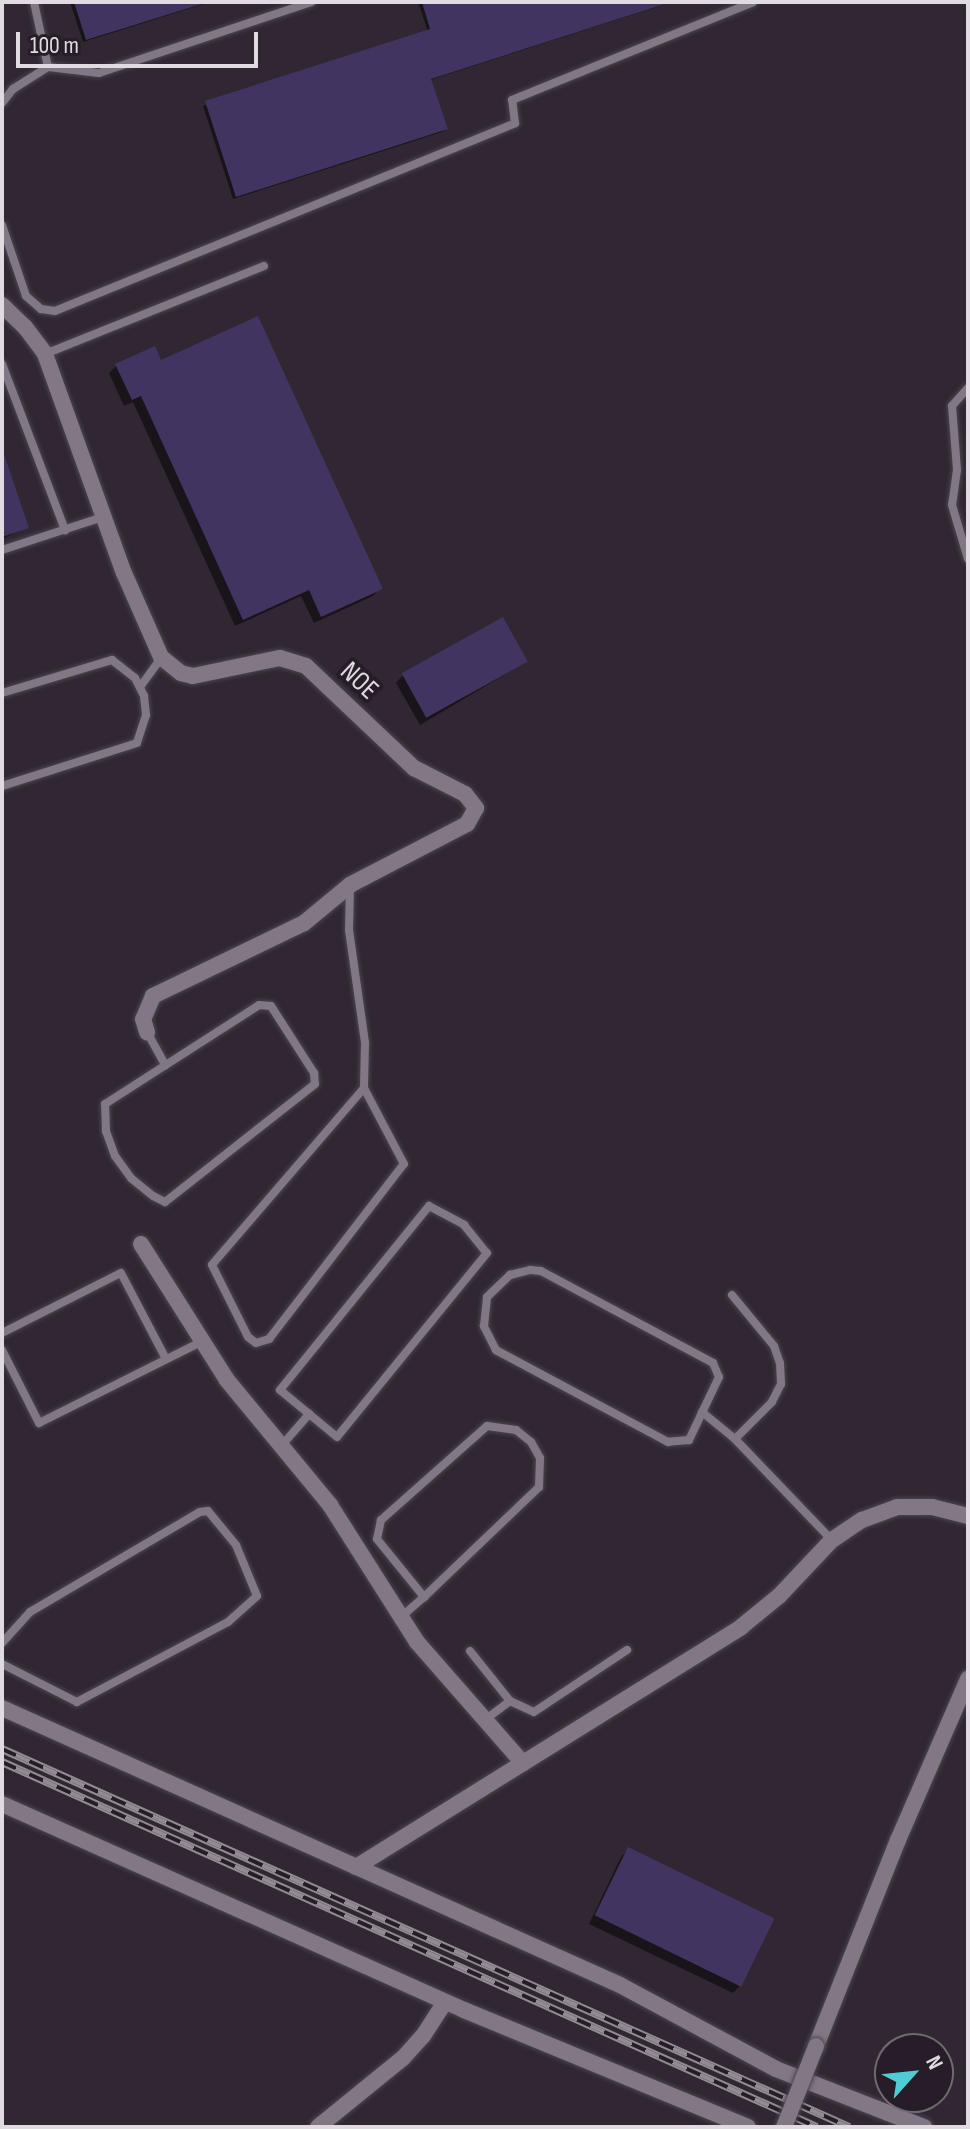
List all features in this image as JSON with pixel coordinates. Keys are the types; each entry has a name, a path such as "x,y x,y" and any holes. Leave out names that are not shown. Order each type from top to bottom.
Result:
{"street":[{"path":"2,305 25,327 45,354 104,517 152,642 161,657"},
{"name":"NOE","path":"147,1032 143,1019 153,996 304,923 350,885 467,824 475,814 472,800 414,768 306,666 294,660 280,658 193,676 181,673 161,657"},
{"path":"141,1244 252,1414 283,1444 330,1505 417,1642 523,1763"},
{"path":"356,1867 741,1627 779,1596 832,1540 862,1520 897,1507 932,1507 968,1516"},
{"path":"784,2127 903,1827 968,1679"},
{"path":"2,1708 620,1985 776,2069 924,2127"},
{"path":"2,1804 445,2002 748,2127"},
{"path":"318,2127 403,2058 423,2036 445,2002"}],"lane":[{"path":"34,2 48,67"},
{"path":"2,103 13,89 48,67 99,73 311,2"},
{"path":"2,225 26,296 41,309 55,311 515,123 512,100 753,2"},
{"path":"45,354 264,266"},
{"path":"2,364 65,530"},
{"path":"968,388 952,406 957,470 952,505 968,559"},
{"path":"2,550 104,517"},
{"path":"140,687 161,657"},
{"path":"2,693 112,660 128,671 140,687 146,715 137,743 2,786"},
{"path":"350,885 349,930 365,1043 364,1088 404,1164 269,1339 256,1343 248,1337 212,1265 364,1088"},
{"path":"259,1005 271,1006 314,1073 315,1084 165,1202 141,1188 122,1168 110,1144 105,1104 165,1065 259,1005"},
{"path":"147,1032 165,1065"},
{"path":"429,1206 464,1225 487,1253 337,1437 309,1414 280,1390 429,1206"},
{"path":"541,1271 673,1341 718,1369 719,1377 702,1412 689,1440 679,1444 655,1435 496,1350 484,1326 487,1297 510,1275 541,1271"},
{"path":"2,1333 121,1273 166,1359"},
{"path":"732,1295 774,1346 780,1363 781,1384 772,1402 735,1439"},
{"path":"2,1350 39,1423 203,1340"},
{"path":"702,1412 735,1439 832,1540"},
{"path":"283,1444 309,1414"},
{"path":"401,1617 424,1597 539,1487 540,1458 531,1442 516,1430 487,1426 381,1520 377,1539 424,1597"},
{"path":"2,1643 30,1612 200,1512 208,1511 236,1545 257,1596 228,1622 77,1702 2,1664"},
{"path":"470,1651 510,1701 534,1712 627,1650"},
{"path":"484,1720 510,1701"}],"building":[{"path":"74,2 205,2 205,3 86,40"},
{"path":"422,2 668,3 431,79 448,129 236,197 205,101 430,29"},
{"path":"258,316 383,589 321,617 309,590 243,620 141,396 132,400 115,364 155,346 161,360"},
{"path":"2,448 29,528 2,537"},
{"path":"503,617 528,662 426,718 402,673"},
{"path":"628,1847 775,1918 741,1987 595,1915"}],"railway":[{"path":"2,1749 849,2127"},
{"path":"2,1762 817,2127"}]}
